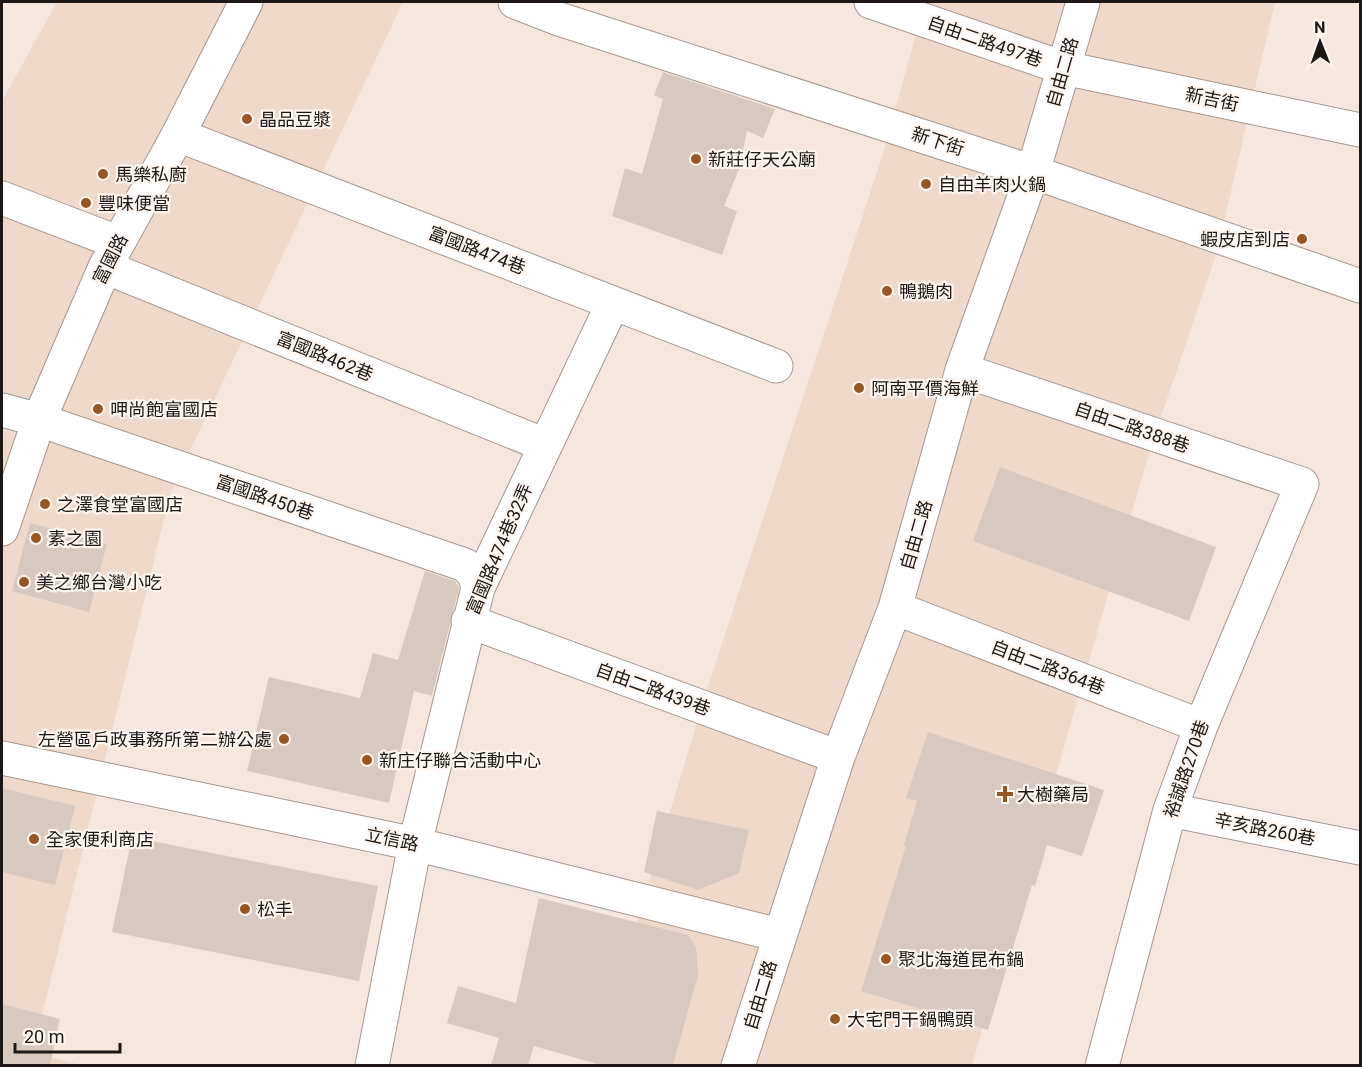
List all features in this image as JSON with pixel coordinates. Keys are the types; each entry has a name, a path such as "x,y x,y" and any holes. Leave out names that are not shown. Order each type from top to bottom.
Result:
{"street":[{"name":"富國路","path":"2,529 39,420 111,254 178,135 246,2"},
{"name":"新下街","path":"515,2 559,10 1360,286"},
{"name":"自由二路497巷","path":"872,2 1064,68"},
{"name":"自由二路","path":"738,1065 838,757 895,608 962,370 1033,172 1083,2"},
{"name":"新吉街","path":"1064,68 1360,130"},
{"name":"富國路474巷","path":"178,135 776,366"},
{"name":"富國路462巷","path":"2,198 111,254 545,445"},
{"name":"富國路474巷32弄","path":"372,1065 415,844 468,621 478,588 613,303"},
{"name":"自由二路388巷","path":"962,370 1302,484"},
{"name":"富國路450巷","path":"2,410 39,420 465,565 474,574 478,588"},
{"name":"裕誠路270巷","path":"1102,1065 1170,810 1201,726 1302,484"},
{"name":"自由二路364巷","path":"895,608 1201,726"},
{"name":"自由二路439巷","path":"468,621 838,757"},
{"name":"立信路","path":"2,758 415,844 779,935"},
{"name":"辛亥路260巷","path":"1170,810 1360,848"}],"shaded area":[{"path":"57,2 403,2 171,491 33,1052 80,1065 2,1066 2,101"},
{"path":"925,2 1275,2 1217,252 1151,446 972,1065 593,1066 709,683 882,157"}],"building":[{"name":"新莊仔天公廟","path":"663,72 775,109 763,138 747,131 739,169 724,206 737,211 722,255 612,216 625,168 642,174 663,99 654,95"},
{"path":"1000,467 1216,547 1189,621 973,541"},
{"path":"30,523 107,544 89,612 12,591"},
{"path":"425,571 455,581 459,588 432,696 414,691 389,803 247,771 269,677 360,698 373,653 398,660"},
{"path":"928,732 1104,790 1082,856 1047,845 1035,886 1032,885 988,1030 861,991 906,846 904,845 917,801 906,798"},
{"name":"全家便利商店","path":"2,788 75,806 55,885 2,872"},
{"path":"657,811 749,830 739,873 698,890 644,872"},
{"name":"松丰","path":"132,837 378,886 359,981 112,932"},
{"path":"539,898 688,935 696,947 698,975 673,1065 601,1065 534,1046 528,1065 491,1065 499,1038 447,1023 458,986 516,1003"},
{"path":"2,1004 60,1019 50,1065 2,1065"}],"place":[{"name":"晶品豆漿","path":"247,119"},
{"name":"新莊仔天公廟","path":"696,159"},
{"name":"馬樂私廚","path":"103,174"},
{"name":"自由羊肉火鍋","path":"926,184"},
{"name":"豐味便當","path":"86,203"},
{"name":"蝦皮店到店","path":"1302,239"},
{"name":"鴨鵝肉","path":"887,291"},
{"name":"阿南平價海鮮","path":"859,388"},
{"name":"呷尚飽富國店","path":"98,409"},
{"name":"之澤食堂富國店","path":"45,504"},
{"name":"素之園","path":"36,538"},
{"name":"美之鄉台灣小吃","path":"24,582"},
{"name":"左營區戶政事務所第二辦公處","path":"284,739"},
{"name":"新庄仔聯合活動中心","path":"367,760"},
{"name":"大樹藥局","path":"1005,794"},
{"name":"全家便利商店","path":"34,839"},
{"name":"松丰","path":"245,909"},
{"name":"聚北海道昆布鍋","path":"886,959"},
{"name":"大宅門干鍋鴨頭","path":"835,1019"}]}
